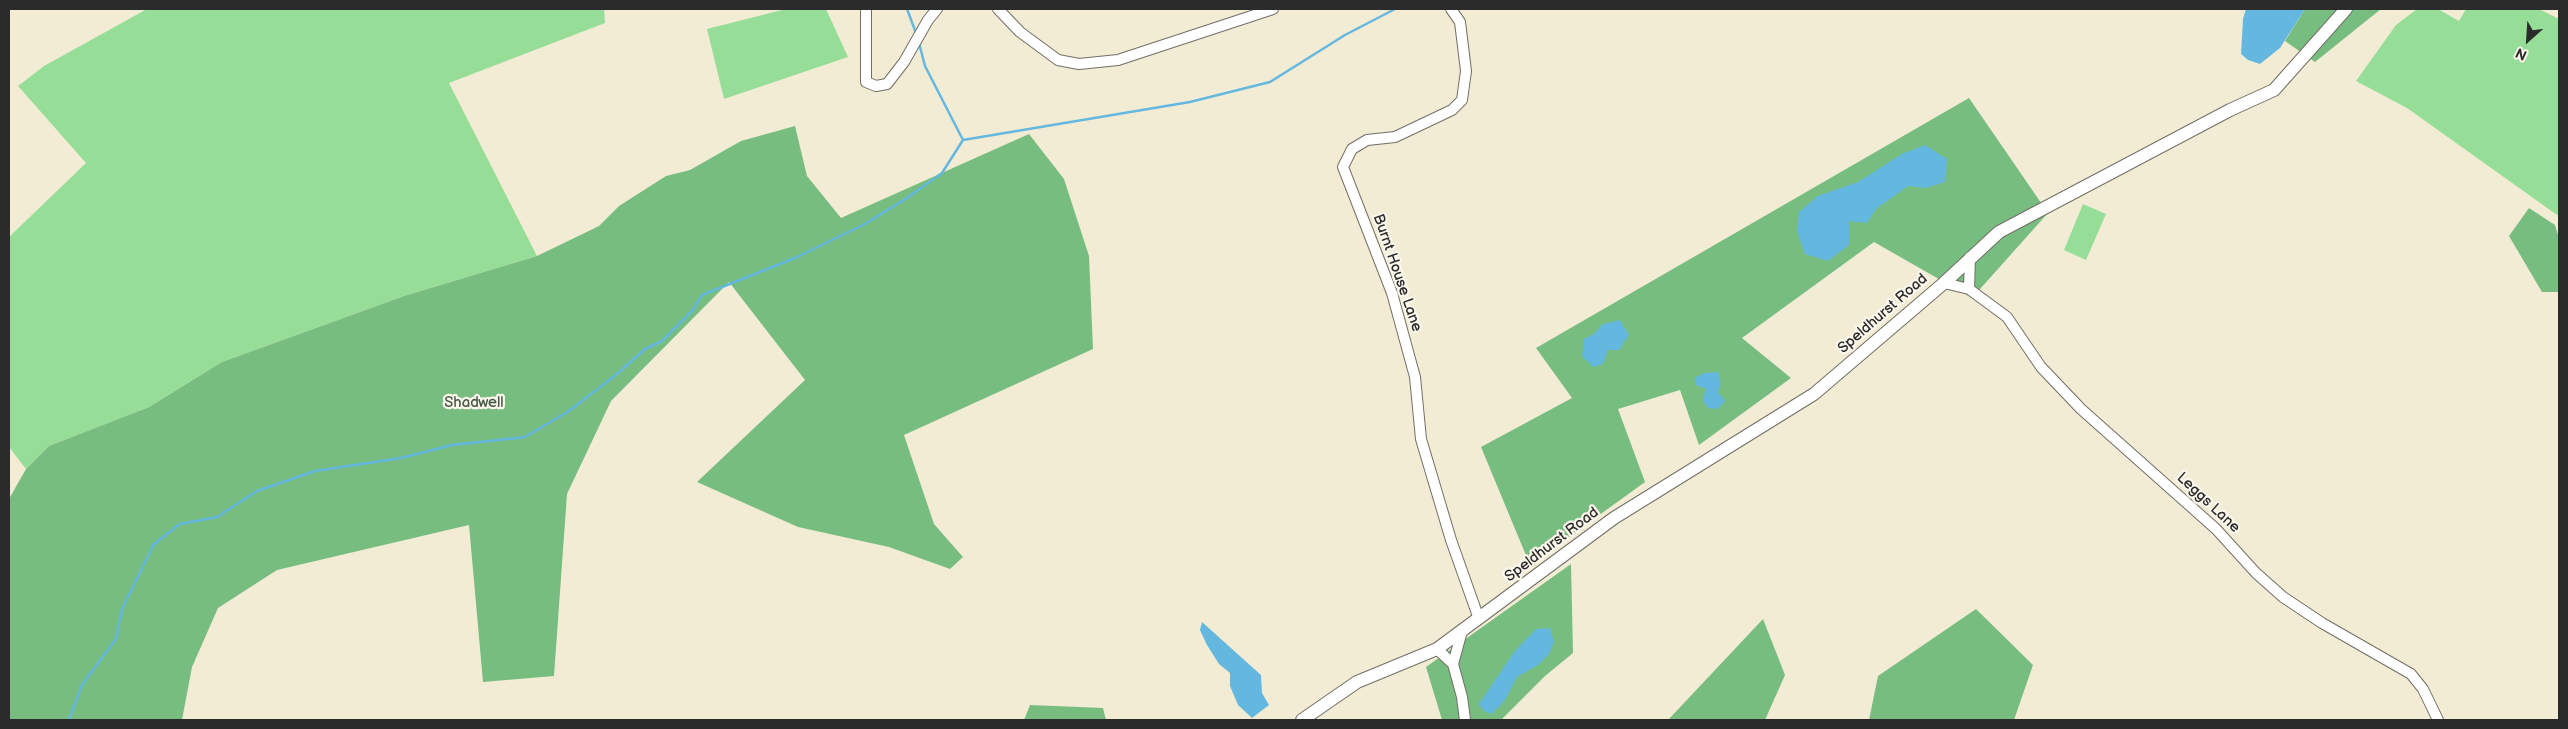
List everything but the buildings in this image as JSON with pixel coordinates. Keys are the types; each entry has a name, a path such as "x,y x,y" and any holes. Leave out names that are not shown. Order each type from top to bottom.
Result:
{"street":[{"path":"866,9 866,82 876,86 887,84 937,9"},
{"path":"998,9 1020,32 1058,60 1079,64 1118,60 1182,41 1273,9"},
{"name":"Burnt House Lane","path":"1451,9 1460,22 1466,70 1462,100 1452,110 1395,137 1367,140 1352,149 1343,167 1392,293 1414,377 1421,439 1451,540 1479,618"},
{"name":"Speldhurst Road","path":"1302,720 1357,682 1437,649 1614,518 1814,394 1944,283 1999,232 2274,90 2346,9"},
{"path":"1969,289 1970,257"},
{"name":"Leggs Lane","path":"1944,283 1969,289 2007,317 2040,367 2081,409 2216,529 2256,573 2282,597 2411,674 2423,689 2438,720"},
{"path":"1462,632 1453,664 1462,697 1465,720"},
{"path":"1437,649 1453,664"}],"green space":[{"path":"147,9 604,9 605,23 449,83 537,256 404,296 222,362 149,407 49,446 26,469 9,447 9,237 86,163 18,86 44,66"},
{"path":"786,9 826,9 848,57 724,99 707,29"},
{"path":"2305,9 2381,9 2315,62 2285,41"},
{"path":"2417,9 2438,9 2459,21 2466,9 2539,9 2559,19 2559,214 2557,215 2407,108 2356,81 2396,25"},
{"path":"1969,98 2048,213 1972,298 1874,242 1742,338 1791,378 1699,445 1680,390 1618,409 1645,482 1530,565 1481,447 1572,398 1536,348"},
{"name":"Shadwell","path":"795,126 807,176 841,218 1029,134 1064,179 1089,256 1093,349 904,435 934,524 963,557 950,569 889,547 798,527 697,482 805,380 729,282 611,401 567,494 554,676 483,682 469,525 277,570 218,608 192,667 182,720 9,720 9,499 26,469 49,446 149,407 222,362 404,296 537,256 599,226 619,206 666,176 690,170 741,141"},
{"path":"2083,204 2106,214 2086,260 2064,250"},
{"path":"2529,208 2555,225 2559,238 2559,292 2542,292 2509,236"},
{"path":"1571,564 1573,653 1545,676 1501,720 1442,720 1426,667"},
{"path":"1976,609 2033,665 2014,720 1869,720 1878,676"},
{"path":"1763,619 1785,675 1765,720 1668,720"},
{"path":"1030,705 1103,708 1106,720 1024,720"}],"water":[{"path":"2246,9 2305,9 2280,48 2260,64 2248,60 2241,54 2243,19"},
{"path":"1925,145 1947,159 1945,182 1925,188 1908,186 1876,209 1867,223 1849,221 1849,245 1828,261 1805,254 1797,231 1799,212 1818,196 1858,182 1902,154"},
{"path":"1620,320 1629,335 1619,350 1608,350 1603,364 1593,367 1582,356 1584,339 1594,334 1603,324"},
{"path":"1718,372 1721,384 1718,392 1725,401 1718,409 1708,408 1703,400 1706,389 1696,385 1695,378 1704,373"},
{"path":"1202,622 1261,675 1262,693 1269,705 1252,718 1238,705 1230,686 1230,673 1219,664 1207,645 1200,630"},
{"path":"1550,628 1554,642 1549,654 1538,665 1517,677 1505,700 1492,714 1484,711 1479,704 1514,652 1536,629"}],"waterway":[{"path":"907,9 916,33"},
{"path":"919,43 925,66 963,140 1190,102 1270,82 1345,35 1395,9"},
{"path":"69,720 82,685 116,639 122,609 154,544 180,524 217,517 257,491 315,471 401,458 452,445 525,437 569,411 617,374 645,349 662,341 693,310 702,295 795,258 865,224 907,198 942,173 963,140"}]}
